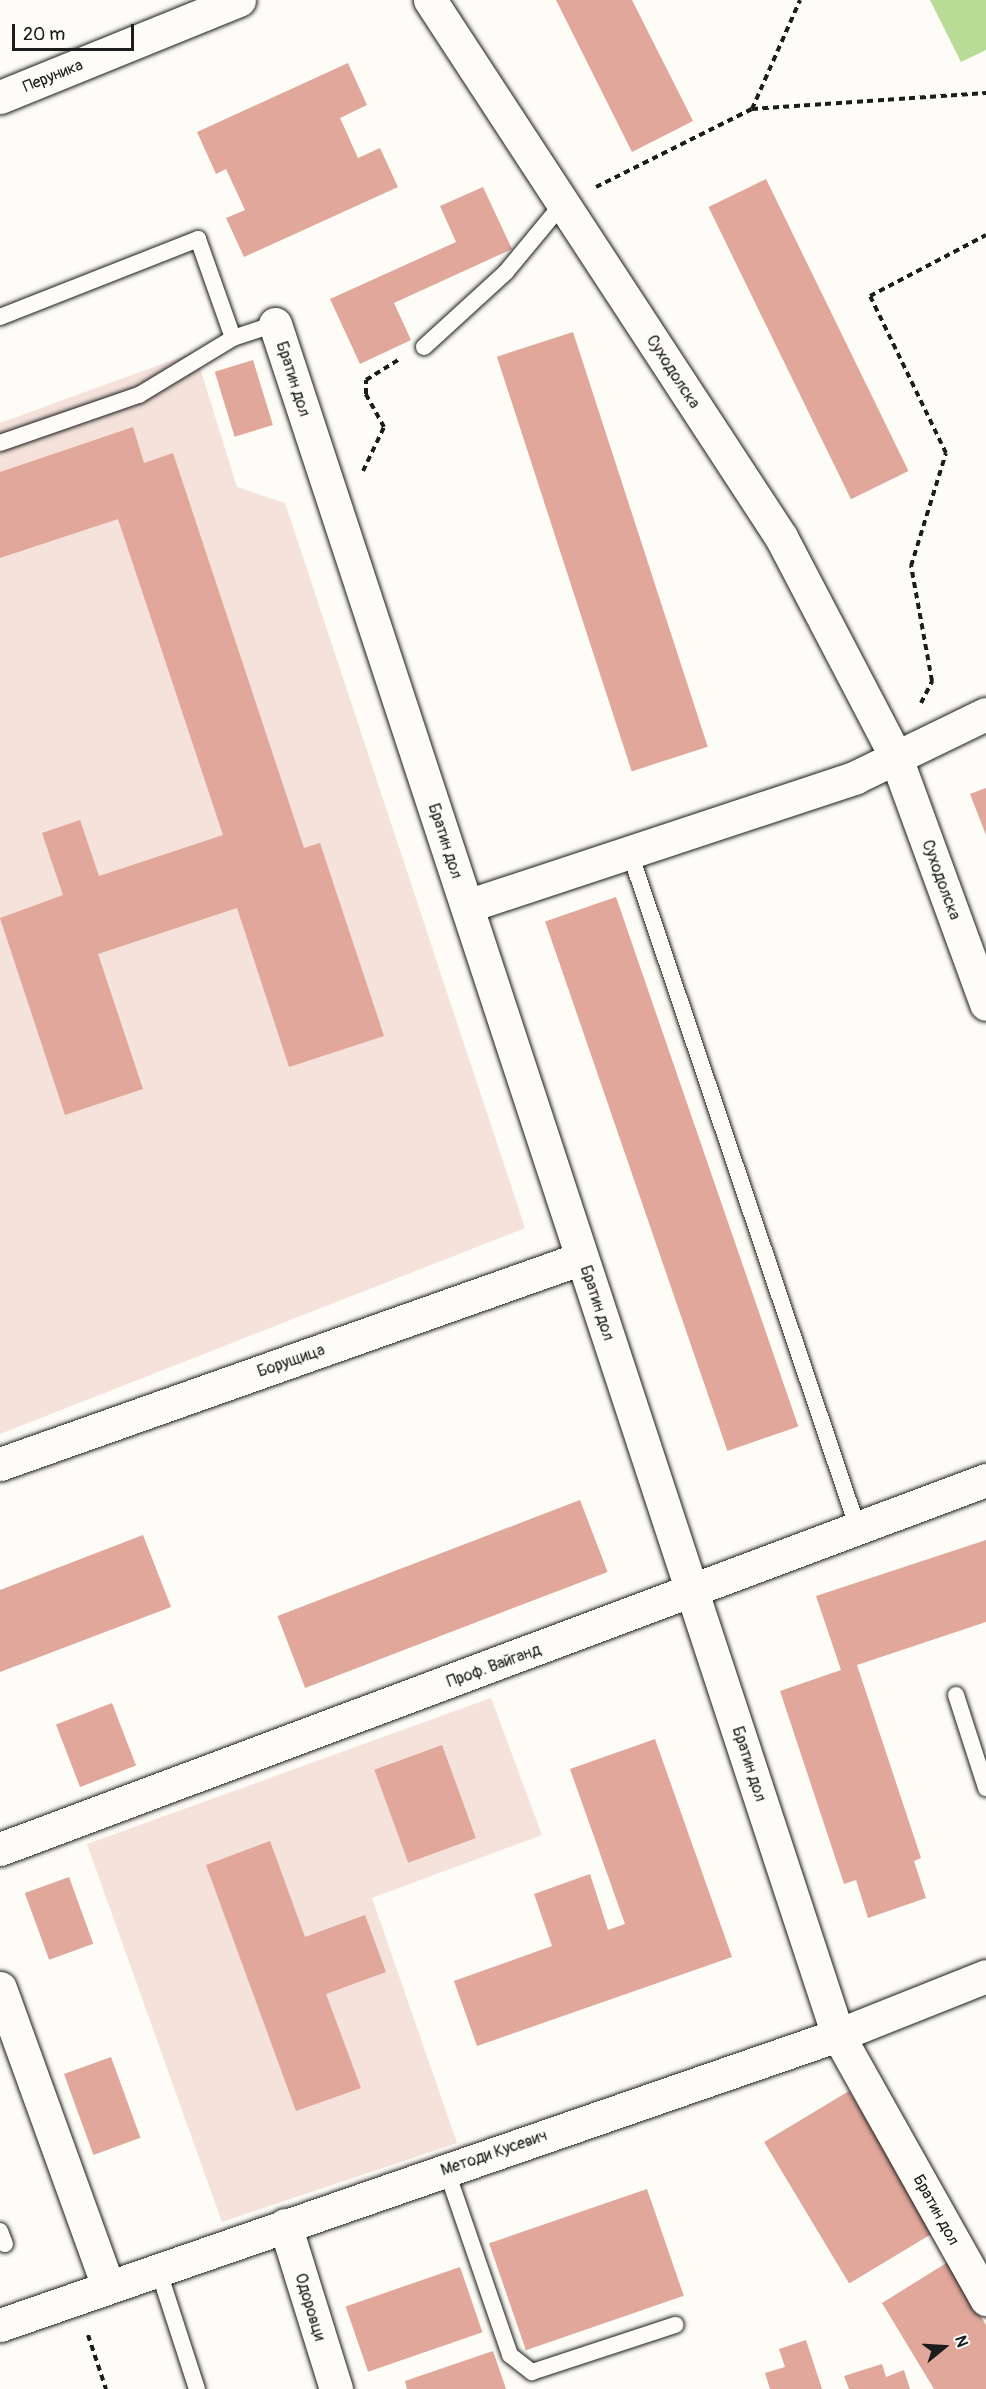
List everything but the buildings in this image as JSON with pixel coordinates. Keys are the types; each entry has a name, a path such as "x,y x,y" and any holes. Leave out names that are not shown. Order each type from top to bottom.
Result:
{"street":[{"name":"Перуника","path":"0,97 239,0"},
{"name":"Суходолска","path":"430,0 781,537 895,755 986,1004"},
{"name":"Братин дол","path":"275,324 336,503 838,2035 986,2299"},
{"path":"467,906 629,850 856,777 895,755 986,714"},
{"name":"Борущица","path":"0,1464 582,1258"},
{"name":"Проф. Вайганд","path":"0,1849 692,1592 986,1480"},
{"name":"Методи Кусевич","path":"0,2325 285,2224 838,2035 986,1976"},
{"path":"0,1988 108,2286"},
{"name":"Одоровци","path":"285,2224 336,2389"}],"lane":[{"path":"424,347 506,272 563,203"},
{"path":"0,317 198,239 233,338"},
{"name":"Братин дол","path":"0,442 139,395 233,338 275,324"},
{"path":"629,850 858,1529"},
{"path":"956,1695 986,1788"},
{"path":"446,2169 510,2355 532,2372 675,2325"},
{"path":"158,2269 196,2389"}],"path":[{"path":"752,109 800,0"},
{"path":"563,203 752,109 986,93"},
{"path":"895,755 932,681 911,566 946,453 870,296 986,235"},
{"path":"336,503 361,476 384,427 366,394 366,380 424,347"},
{"path":"76,2297 106,2389"}],"shaded area":[{"path":"195,352 237,487 285,503 525,1228 0,1434 0,423"},
{"path":"491,1698 542,1835 372,1898 457,2143 222,2222 87,1844"}],"green space":[{"path":"930,0 986,0 986,50 961,62"}]}
